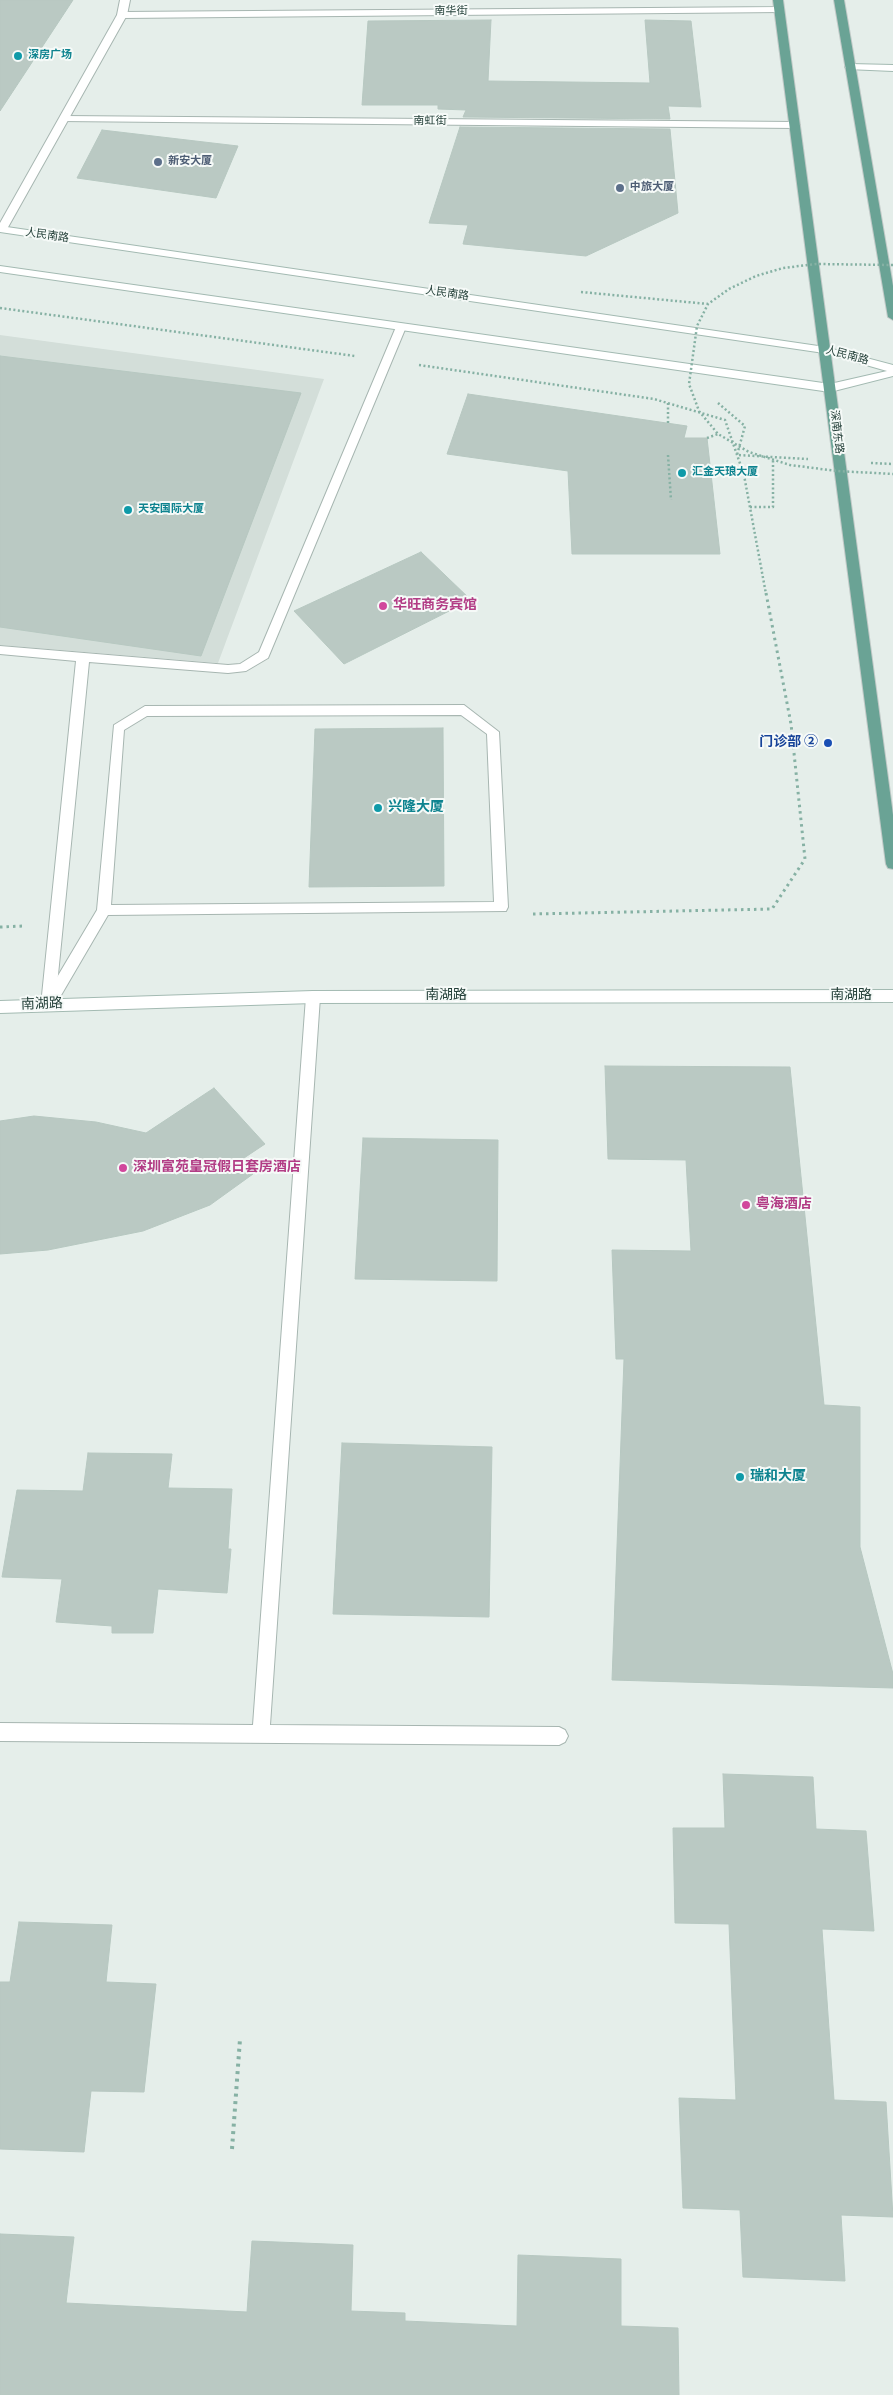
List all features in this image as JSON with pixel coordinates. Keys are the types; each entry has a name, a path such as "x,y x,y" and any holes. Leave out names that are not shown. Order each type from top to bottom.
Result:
{"main road":[{"path":"839,0 893,318"},
{"name":"深南东路","path":"779,5 893,864"}],"street":[{"path":"1,229 122,14 125,0"},
{"name":"南华街","path":"122,14 779,5"},
{"path":"850,67 893,68"},
{"name":"南虹街","path":"64,119 795,125"},
{"name":"人民南路","path":"1,229 825,350 893,368"},
{"name":"人民南路","path":"0,269 830,388 893,373"},
{"path":"0,650 228,669 248,665 264,655 401,327"},
{"path":"48,1005 83,657"},
{"path":"48,1005 104,910 118,728 145,711 464,710 494,732 501,907 104,910"},
{"path":"261,1734 313,996"},
{"name":"南湖路","path":"0,1007 313,996 893,996"},
{"path":"0,1732 559,1736"}],"path":[{"path":"893,265 816,264 783,268 756,276 729,289 708,304 697,326 689,384 699,411 718,434 749,452 790,465 837,471 893,474"},
{"path":"581,292 708,304"},
{"path":"0,308 567,385 668,403 726,420 744,475 791,724 805,859 772,909 524,915"},
{"path":"668,403 668,423"},
{"path":"708,438 718,434"},
{"path":"668,454 671,500"},
{"path":"750,507 773,507 773,459"},
{"path":"0,926 56,925"},
{"path":"232,2149 240,2039"}],"shaded area":[{"name":"天安国际大厦","path":"0,335 324,379 218,663 0,645"}],"building":[{"name":"深房广场","path":"0,0 73,0 0,111"},
{"path":"491,20 488,81 650,83 645,20 691,21 701,107 668,106 670,119 463,117 466,110 438,109 438,105 362,105 368,21"},
{"name":"中旅大厦","path":"460,127 670,129 678,213 586,256 463,244 468,225 429,223"},
{"name":"新安大厦","path":"102,130 238,146 216,198 77,178"},
{"name":"天安国际大厦","path":"0,356 301,393 201,656 0,627"},
{"name":"汇金天琅大厦","path":"468,394 687,426 684,438 707,438 720,554 572,554 568,471 447,454"},
{"name":"华旺商务宾馆","path":"421,552 471,600 344,664 294,611"},
{"name":"兴隆大厦","path":"443,728 444,886 309,887 315,729"},
{"path":"605,1066 790,1067 824,1405 860,1407 860,1547 893,1674 893,1688 612,1680 624,1359 616,1359 612,1250 691,1251 686,1160 608,1159"},
{"name":"深圳富苑皇冠假日套房酒店","path":"214,1088 265,1144 238,1162 253,1174 210,1205 143,1231 48,1250 0,1254 0,1121 34,1116 96,1122 146,1133"},
{"path":"363,1138 498,1140 497,1281 355,1279"},
{"path":"342,1443 492,1447 489,1617 333,1614"},
{"path":"88,1453 172,1454 168,1488 232,1489 228,1549 231,1549 227,1593 158,1589 153,1633 112,1633 112,1626 56,1622 62,1579 2,1577 17,1490 83,1491"},
{"path":"723,1774 813,1777 816,1829 866,1831 874,1931 822,1929 834,2100 886,2102 893,2217 841,2215 845,2281 743,2277 740,2210 683,2208 679,2098 736,2100 729,1924 675,1923 673,1828 725,1828"},
{"path":"19,1922 112,1925 106,1982 156,1984 144,2092 91,2091 84,2152 0,2149 0,1982 10,1982"},
{"path":"0,2234 74,2237 66,2303 247,2312 252,2241 353,2245 351,2311 405,2313 405,2321 517,2326 518,2255 621,2259 621,2326 678,2328 679,2395 0,2395"}],"place":[{"name":"深房广场","path":"18,56"},
{"name":"新安大厦","path":"158,162"},
{"name":"中旅大厦","path":"620,188"},
{"name":"汇金天琅大厦","path":"682,473"},
{"name":"天安国际大厦","path":"128,510"},
{"name":"华旺商务宾馆","path":"383,606"},
{"name":"门诊部 ②","path":"828,743"},
{"name":"兴隆大厦","path":"378,808"},
{"name":"深圳富苑皇冠假日套房酒店","path":"123,1168"},
{"name":"粤海酒店","path":"746,1205"},
{"name":"瑞和大厦","path":"740,1477"}]}
